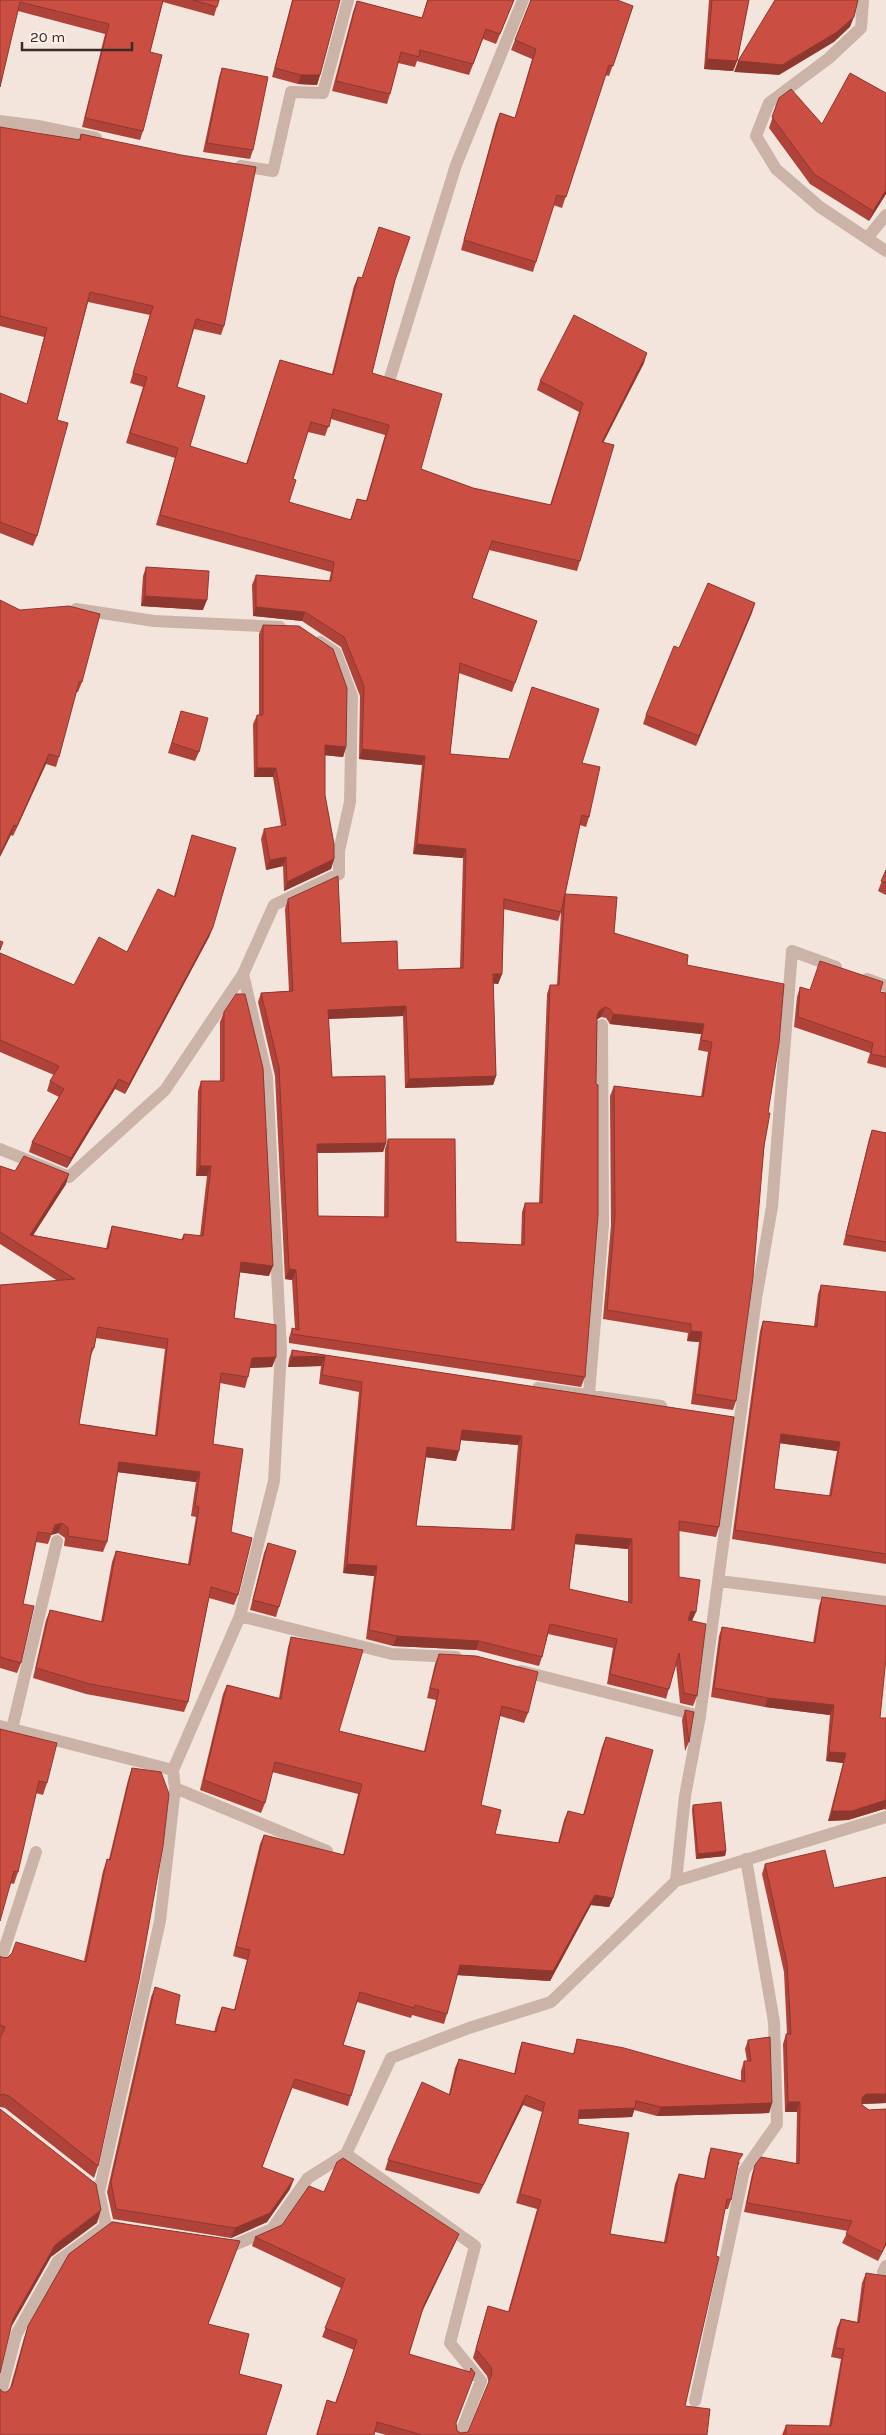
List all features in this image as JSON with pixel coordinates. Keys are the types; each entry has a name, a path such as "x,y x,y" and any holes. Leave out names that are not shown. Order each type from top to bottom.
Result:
{"street":[{"path":"226,164 273,171 291,92 323,94 348,0"},
{"path":"390,378 456,165 523,0"},
{"path":"863,0 861,28 828,58 769,103 756,136 776,169 820,207 886,251"},
{"path":"0,121 38,126 113,142"},
{"path":"868,238 886,215"},
{"path":"66,608 154,621 289,627"},
{"path":"0,1149 68,1177 165,1090 243,974 274,905 338,874 339,851 350,802 352,696 336,653 306,633"},
{"path":"676,1881 685,1796 700,1716 719,1581 736,1419 772,1207 792,950 886,986"},
{"path":"106,2226 98,2192 160,1921 175,1788 173,1770 240,1616 274,1481 286,1351 267,1078 243,974"},
{"path":"590,1394 603,1225 602,1025"},
{"path":"523,1386 590,1394 675,1408"},
{"path":"57,1541 6,1728 173,1770"},
{"path":"719,1581 886,1602"},
{"path":"240,1616 392,1654 465,1658"},
{"path":"512,1668 700,1716"},
{"path":"175,1788 327,1850"},
{"path":"213,2243 232,2246 272,2229 308,2178 346,2154 392,2058 468,2028 551,2002 676,1881 886,1817"},
{"path":"0,1962 36,1852"},
{"path":"695,2400 744,2171 777,2124 774,2022 746,1859"},
{"path":"346,2154 475,2246 450,2343 481,2381 460,2435"},
{"path":"83,2180 98,2192"},
{"path":"0,2396 16,2335 58,2261 106,2226 136,2230"}],"building":[{"path":"0,0 163,0 150,52 162,55 143,131 85,118 109,24 20,2 0,87"},
{"path":"193,0 219,0 217,7"},
{"path":"293,0 340,0 320,75 301,75 275,68"},
{"path":"428,0 514,0 500,34 486,29 473,64 420,50 419,57 401,52 390,94 336,81 357,1 422,18"},
{"path":"531,0 617,0 633,6 613,66 609,65 566,197 557,195 536,262 464,240 500,113 515,118 536,49 515,40"},
{"path":"712,0 749,0 737,61 707,59"},
{"path":"775,0 858,0 854,17 837,32 782,65 738,61"},
{"path":"222,68 268,77 253,150 207,143"},
{"path":"850,73 886,93 886,190 873,211 814,174 772,117 779,98 791,89 822,124"},
{"path":"0,127 80,140 81,134 181,155 256,167 224,326 196,319 177,387 205,396 190,446 247,464 280,360 333,375 358,277 362,278 379,227 410,237 395,280 372,373 442,394 421,469 473,488 551,505 583,403 540,381 574,315 647,353 602,442 614,445 580,561 492,541 472,598 537,621 515,683 460,663 450,754 509,759 532,687 599,709 582,763 600,767 589,817 582,815 565,894 617,897 614,933 688,955 687,965 784,984 779,1043 764,1146 753,1278 736,1401 695,1394 702,1332 691,1331 691,1324 607,1310 615,1216 614,1086 703,1097 712,1042 701,1040 704,1024 613,1014 610,1009 605,1007 599,1011 597,1016 598,1215 585,1377 292,1334 292,1328 299,1330 296,1270 289,1269 279,1067 261,993 293,991 288,899 338,876 341,943 397,941 398,970 463,968 466,849 417,844 425,756 362,749 364,686 344,637 305,612 256,607 256,575 331,581 334,562 160,515 178,448 130,433 147,377 133,373 153,306 90,292 57,420 68,423 37,536 0,522 0,393 27,404 47,328 0,316","holes":["333,409 389,425 367,501 357,499 351,520 289,502 296,480 293,479 311,422 329,427","565,894 559,985 550,985 542,1203 525,1203 524,1245 456,1242 455,1139 388,1139 388,1217 318,1216 317,1144 386,1143 385,1076 332,1077 328,1010 406,1006 409,1079 496,1076 493,974 502,974 504,899 561,912"]},
{"path":"146,567 209,571 207,600 145,596"},
{"path":"708,583 755,603 699,736 646,715 674,646 679,648"},
{"path":"0,600 20,610 69,606 100,614 59,757 49,754 17,826 14,825 0,854"},
{"path":"263,625 299,626 333,649 347,688 346,747 325,745 325,795 334,844 334,859 287,882 286,857 270,860 264,829 286,825 276,768 257,768 257,715 263,715"},
{"path":"181,711 208,718 199,752 172,743"},
{"path":"192,835 236,848 213,927 129,1084 119,1079 71,1158 32,1142 64,1089 50,1081 59,1066 0,1040 0,953 74,985 99,937 127,952 158,889 175,897"},
{"path":"886,870 886,883 881,881"},
{"path":"820,961 883,982 880,992 886,993 886,1057 871,1054 873,1043 798,1017 800,987 810,990"},
{"path":"236,994 245,994 263,1068 273,1266 241,1262 234,1318 276,1325 276,1357 252,1358 248,1377 221,1373 213,1444 243,1449 231,1532 252,1538 238,1595 211,1587 188,1702 90,1684 36,1668 50,1610 103,1622 116,1551 190,1565 199,1507 195,1506 200,1472 119,1462 107,1542 68,1536 68,1528 62,1523 55,1525 52,1534 38,1532 23,1604 34,1606 21,1663 0,1657 0,1285 75,1279 0,1232 0,1166 15,1171 24,1156 69,1174 30,1235 108,1249 112,1226 183,1240 184,1234 203,1236 211,1166 200,1166 201,1081 224,1081 224,1012","holes":["98,1327 168,1339 157,1436 79,1424 92,1348 94,1348"]},
{"path":"872,1130 886,1133 886,1242 846,1235"},
{"path":"821,1285 886,1292 886,1554 735,1530 763,1321 817,1327","holes":["781,1434 840,1442 831,1496 774,1489"]},
{"path":"292,1350 734,1417 719,1527 679,1521 679,1577 700,1580 696,1612 691,1611 688,1620 706,1624 697,1696 684,1693 679,1653 669,1689 667,1689 610,1674 617,1639 550,1624 542,1657 479,1641 397,1636 369,1630 377,1566 347,1564 362,1382 322,1375 325,1356 292,1357","holes":["462,1430 522,1436 514,1530 416,1526 427,1447 459,1451","576,1534 632,1539 632,1603 569,1589"]},
{"path":"268,1543 296,1551 279,1607 253,1600"},
{"path":"822,1597 886,1606 886,1658 880,1718 886,1718 886,1800 852,1811 832,1811 846,1753 829,1752 834,1705 768,1698 714,1688 722,1627 815,1643"},
{"path":"291,1637 363,1650 339,1731 425,1752 439,1690 430,1688 439,1654 476,1656 538,1672 528,1713 502,1706 481,1805 501,1810 495,1834 559,1843 568,1811 584,1815 606,1737 653,1750 613,1898 595,1895 553,1971 460,1965 447,2014 415,2005 414,2008 360,1992 343,2045 365,2051 351,2096 295,2079 262,2167 294,2179 270,2213 235,2228 116,2209 111,2182 155,1987 180,1995 175,2024 216,2032 222,2007 235,2010 250,1950 236,1947 264,1835 344,1855 362,1784 275,1762 265,1803 204,1780 227,1685 281,1699"},
{"path":"685,1710 694,1712 689,1742"},
{"path":"0,1729 57,1743 47,1783 39,1781 18,1872 14,1871 0,1921"},
{"path":"132,1768 161,1772 169,1794 163,1846 139,1980 98,2166 9,2096 2,2094 0,2096 0,2038 5,2027 0,2025 0,1956 7,1958 12,1953 16,1942 86,1962 107,1859 110,1860"},
{"path":"721,1802 726,1851 698,1854 693,1805"},
{"path":"825,1850 834,1888 886,1877 886,2094 866,2094 862,2098 862,2105 869,2110 886,2109 886,2243 882,2252 846,2234 852,2221 747,2203 755,2165 761,2157 799,2164 800,2102 788,2102 786,2034 791,2034 787,1963 765,1864"},
{"path":"770,2037 772,2103 661,2107 636,2101 635,2108 579,2110 578,2124 629,2133 610,2234 666,2243 679,2174 705,2179 711,2148 743,2154 739,2160 731,2200 727,2199 716,2256 719,2257 685,2406 710,2409 707,2435 422,2435 377,2422 374,2435 317,2435 327,2400 336,2403 357,2340 325,2328 345,2279 255,2237 282,2225 309,2186 324,2192 337,2162 343,2158 459,2234 424,2305 409,2354 470,2372 471,2368 475,2373 456,2423 457,2431 461,2433 468,2432 492,2374 491,2367 476,2349 488,2306 509,2312 541,2200 520,2194 545,2103 526,2095 483,2185 388,2160 422,2082 450,2095 459,2059 515,2074 522,2042 574,2054 577,2039 624,2048 745,2082 744,2061 751,2061 748,2040"},
{"path":"0,2109 96,2184 101,2210 55,2245 13,2319 0,2373"},
{"path":"112,2222 240,2241 208,2324 249,2334 239,2374 282,2385 266,2435 0,2435 0,2389 3,2392 7,2392 12,2386 28,2326 69,2254"},
{"path":"866,2273 886,2276 886,2435 786,2435 786,2425 831,2426 844,2349 835,2348 841,2319 859,2323"}]}
